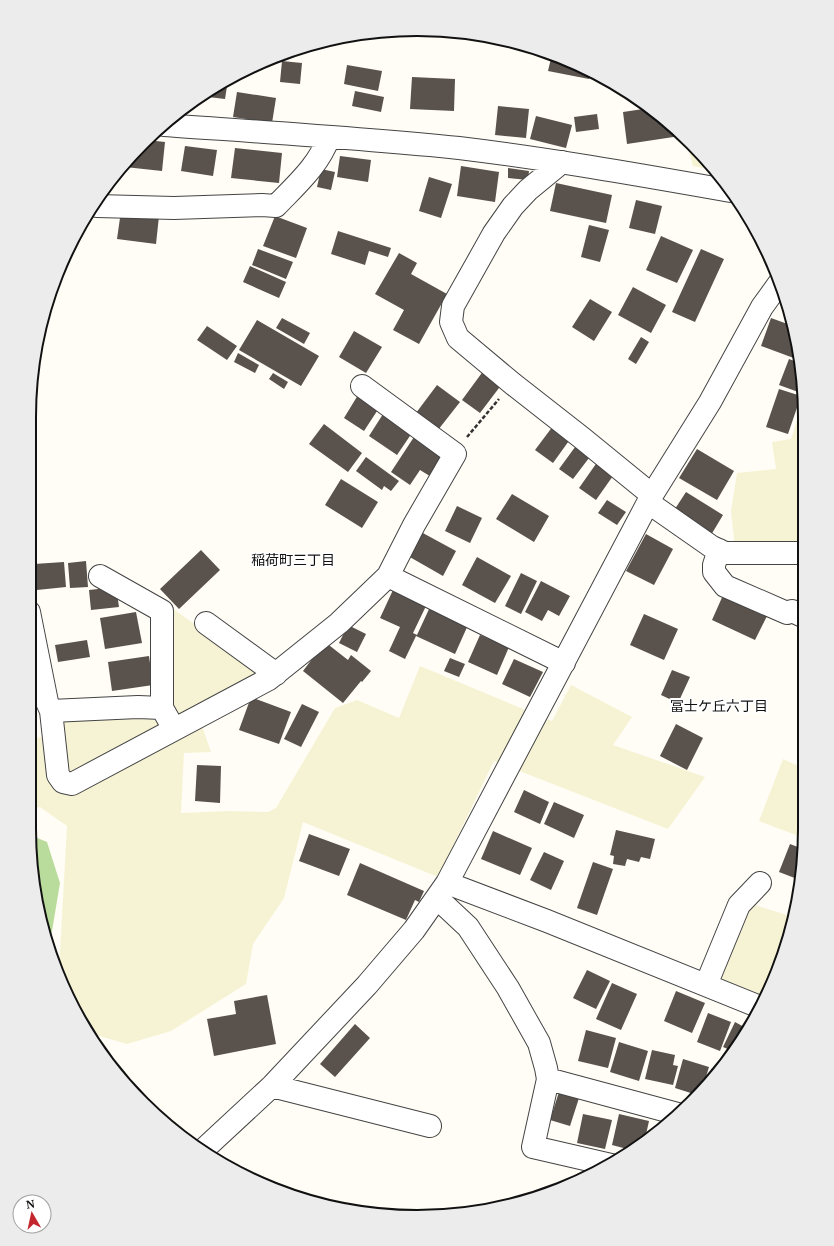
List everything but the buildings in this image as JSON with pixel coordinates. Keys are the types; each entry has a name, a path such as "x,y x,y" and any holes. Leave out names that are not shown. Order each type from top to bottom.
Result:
{"street":[{"path":"172,126 329,136 459,148 562,162 722,190"},
{"path":"99,206 174,208 262,205 276,206 316,162 325,148 329,136"},
{"path":"562,162 528,190 513,206 494,233 453,306 451,322 458,338 513,384 588,443 651,499 712,547 725,553 798,553"},
{"path":"206,1147 272,1086 367,985 414,930 442,890 651,499 710,402 762,306 775,288"},
{"path":"36,650 47,702 51,711 58,775 63,782 72,784 270,679 339,623 388,576 414,525 455,454 362,386"},
{"path":"719,550 714,565 714,572 725,586 787,613 792,611 798,614"},
{"path":"100,576 162,611 162,708 174,729"},
{"path":"388,576 564,663"},
{"path":"206,623 276,674"},
{"path":"51,711 138,707 162,708"},
{"path":"706,986 739,905 760,883"},
{"path":"442,890 547,921 755,1005"},
{"path":"442,890 468,926 508,988 539,1043 548,1079 533,1147 601,1163"},
{"path":"548,1079 671,1112"},
{"path":"272,1086 430,1126"}],"path":[{"path":"455,454 478,423 513,384"}],"shaded area":[{"path":"689,151 705,168 693,166"},
{"path":"798,416 798,545 735,548 731,511 737,473 776,469 772,442 791,439"},
{"path":"172,608 265,675 201,723 211,752 184,753 181,813 229,811 268,812 276,808 335,708 357,700 399,718 420,666 552,721 571,685 632,717 613,745 705,777 668,829 494,761 438,877 303,822 284,898 253,944 246,984 171,1031 127,1044 96,1035 75,998 60,961 67,826 40,807 36,808 36,738 48,736 58,716 167,696"},
{"path":"783,759 798,766 798,836 759,821"},
{"path":"752,904 788,915 778,951 760,995 719,978 732,944"}],"green space":[{"path":"36,838 47,842 60,883 51,935 43,903 39,879"}],"district":[{"name":"稲荷町三丁目","path":"293,559"},
{"name":"冨士ケ丘六丁目","path":"719,705"}]}
